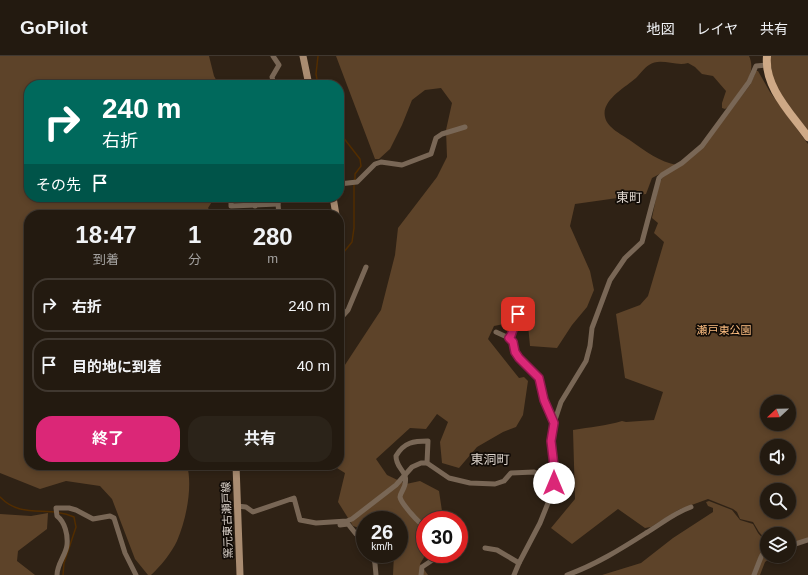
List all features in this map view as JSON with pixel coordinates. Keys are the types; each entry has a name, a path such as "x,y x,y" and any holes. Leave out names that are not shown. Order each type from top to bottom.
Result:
{"main road":[{"path":"303,56 307,80"},
{"path":"766,60 772,84 808,137"},
{"name":"窯元東古瀬戸線","path":"236,470 240,575"}],"street":[{"path":"273,80 272,77 279,65 274,56"},
{"path":"514,575 540,523 554,488 554,466 551,441 554,423 561,402 586,361 590,346 592,328 610,280 625,258 642,242 659,178 682,163 702,146 749,82 756,66 766,60"},
{"path":"344,183 355,182 375,164 381,162 402,165 431,154 436,138 442,134 465,127"},
{"path":"231,202 231,206 278,204 279,210"},
{"path":"344,314 348,310 366,266"},
{"path":"509,338 518,323 518,314"},
{"path":"496,332 509,338 513,342 515,352 519,358 539,378 544,400 554,423"},
{"path":"416,519 401,500 400,495 404,489 405,478 396,463 396,456 406,444 411,442 428,441 427,463"},
{"path":"238,506 246,507 253,512 294,498 300,520 316,523 338,522 352,519 396,485 416,464 427,463 448,478 470,483 496,484 504,481 511,473 534,472 554,483"},
{"path":"567,575 594,563 638,538 679,511 691,507"},
{"path":"57,575 57,570 67,545 64,525 62,519 57,516 56,508 69,508 76,510 94,519 110,516 114,518 126,553 136,575"},
{"path":"338,522 340,525 348,524 356,534"},
{"path":"796,544 808,540"},
{"path":"485,548 496,550 519,563"},
{"path":"754,575 760,560"},
{"path":"375,563 376,575"},
{"path":"421,575 422,567 429,563"}],"green space":[{"path":"0,56 209,56 216,80 24,80 24,202 212,202 208,208 209,210 24,210 24,470 188,470 188,503 186,514 175,545 162,564 151,575 148,575 135,559 112,499 100,486 66,481 40,489 0,473"},
{"path":"336,56 749,56 751,63 751,70 746,83 725,109 722,108 722,103 726,91 713,76 702,74 688,63 653,63 647,66 636,78 615,94 610,100 605,111 605,117 606,121 612,128 653,156 677,165 652,178 646,194 575,204 570,226 590,271 594,290 587,307 572,325 557,348 530,346 526,304 517,305 514,322 494,326 488,339 519,378 524,377 528,381 523,415 516,427 503,432 477,447 459,468 442,463 440,442 448,422 437,414 426,429 410,428 376,459 387,475 406,484 420,481 439,491 442,511 416,511 416,563 421,563 428,575 393,575 394,563 408,563 408,511 356,511 356,527 353,526 338,502 345,473 340,470 344,470 344,366 381,310 395,255 398,228 437,177 447,157 446,130 452,103 441,88 425,90 412,100 390,149 379,159 375,159"},
{"path":"770,56 808,56 808,132 774,84"},
{"name":"瀬戸東公園","path":"755,71 758,71 770,92 808,144 808,538 796,542 796,527 760,527 760,533 753,522 740,519 737,512 733,509 708,499 678,510 651,527 645,528 618,509 572,544 551,528 575,499 573,430 622,421 654,420 663,392 625,378 616,314 640,305 648,296 664,242 654,233 658,223 652,218 659,183 663,177 701,149 750,85"},
{"path":"709,501 732,510 740,520 753,524 760,535 760,554 752,575 602,575 641,563 673,538 713,512 713,508 708,506 706,502"},
{"path":"48,513 47,529 18,551 17,561 35,575 0,575 0,514 31,516"},
{"path":"760,561 760,563 765,563 760,575 755,575"}],"waterway":[{"path":"317,80 316,74 318,56"},
{"path":"344,138 360,159 361,166 355,174 355,181"},
{"path":"344,252 352,242 354,228 354,184"},
{"path":"0,497 8,504 17,508 55,512 74,517 76,527 64,563 63,575"}],"district":[{"name":"東町","path":"629,197"},
{"name":"東洞町","path":"490,459"}],"route":[{"path":"518,314 518,323 509,338 513,342 515,352 519,358 539,378 544,400 554,423 551,441 554,466 554,483"}]}
